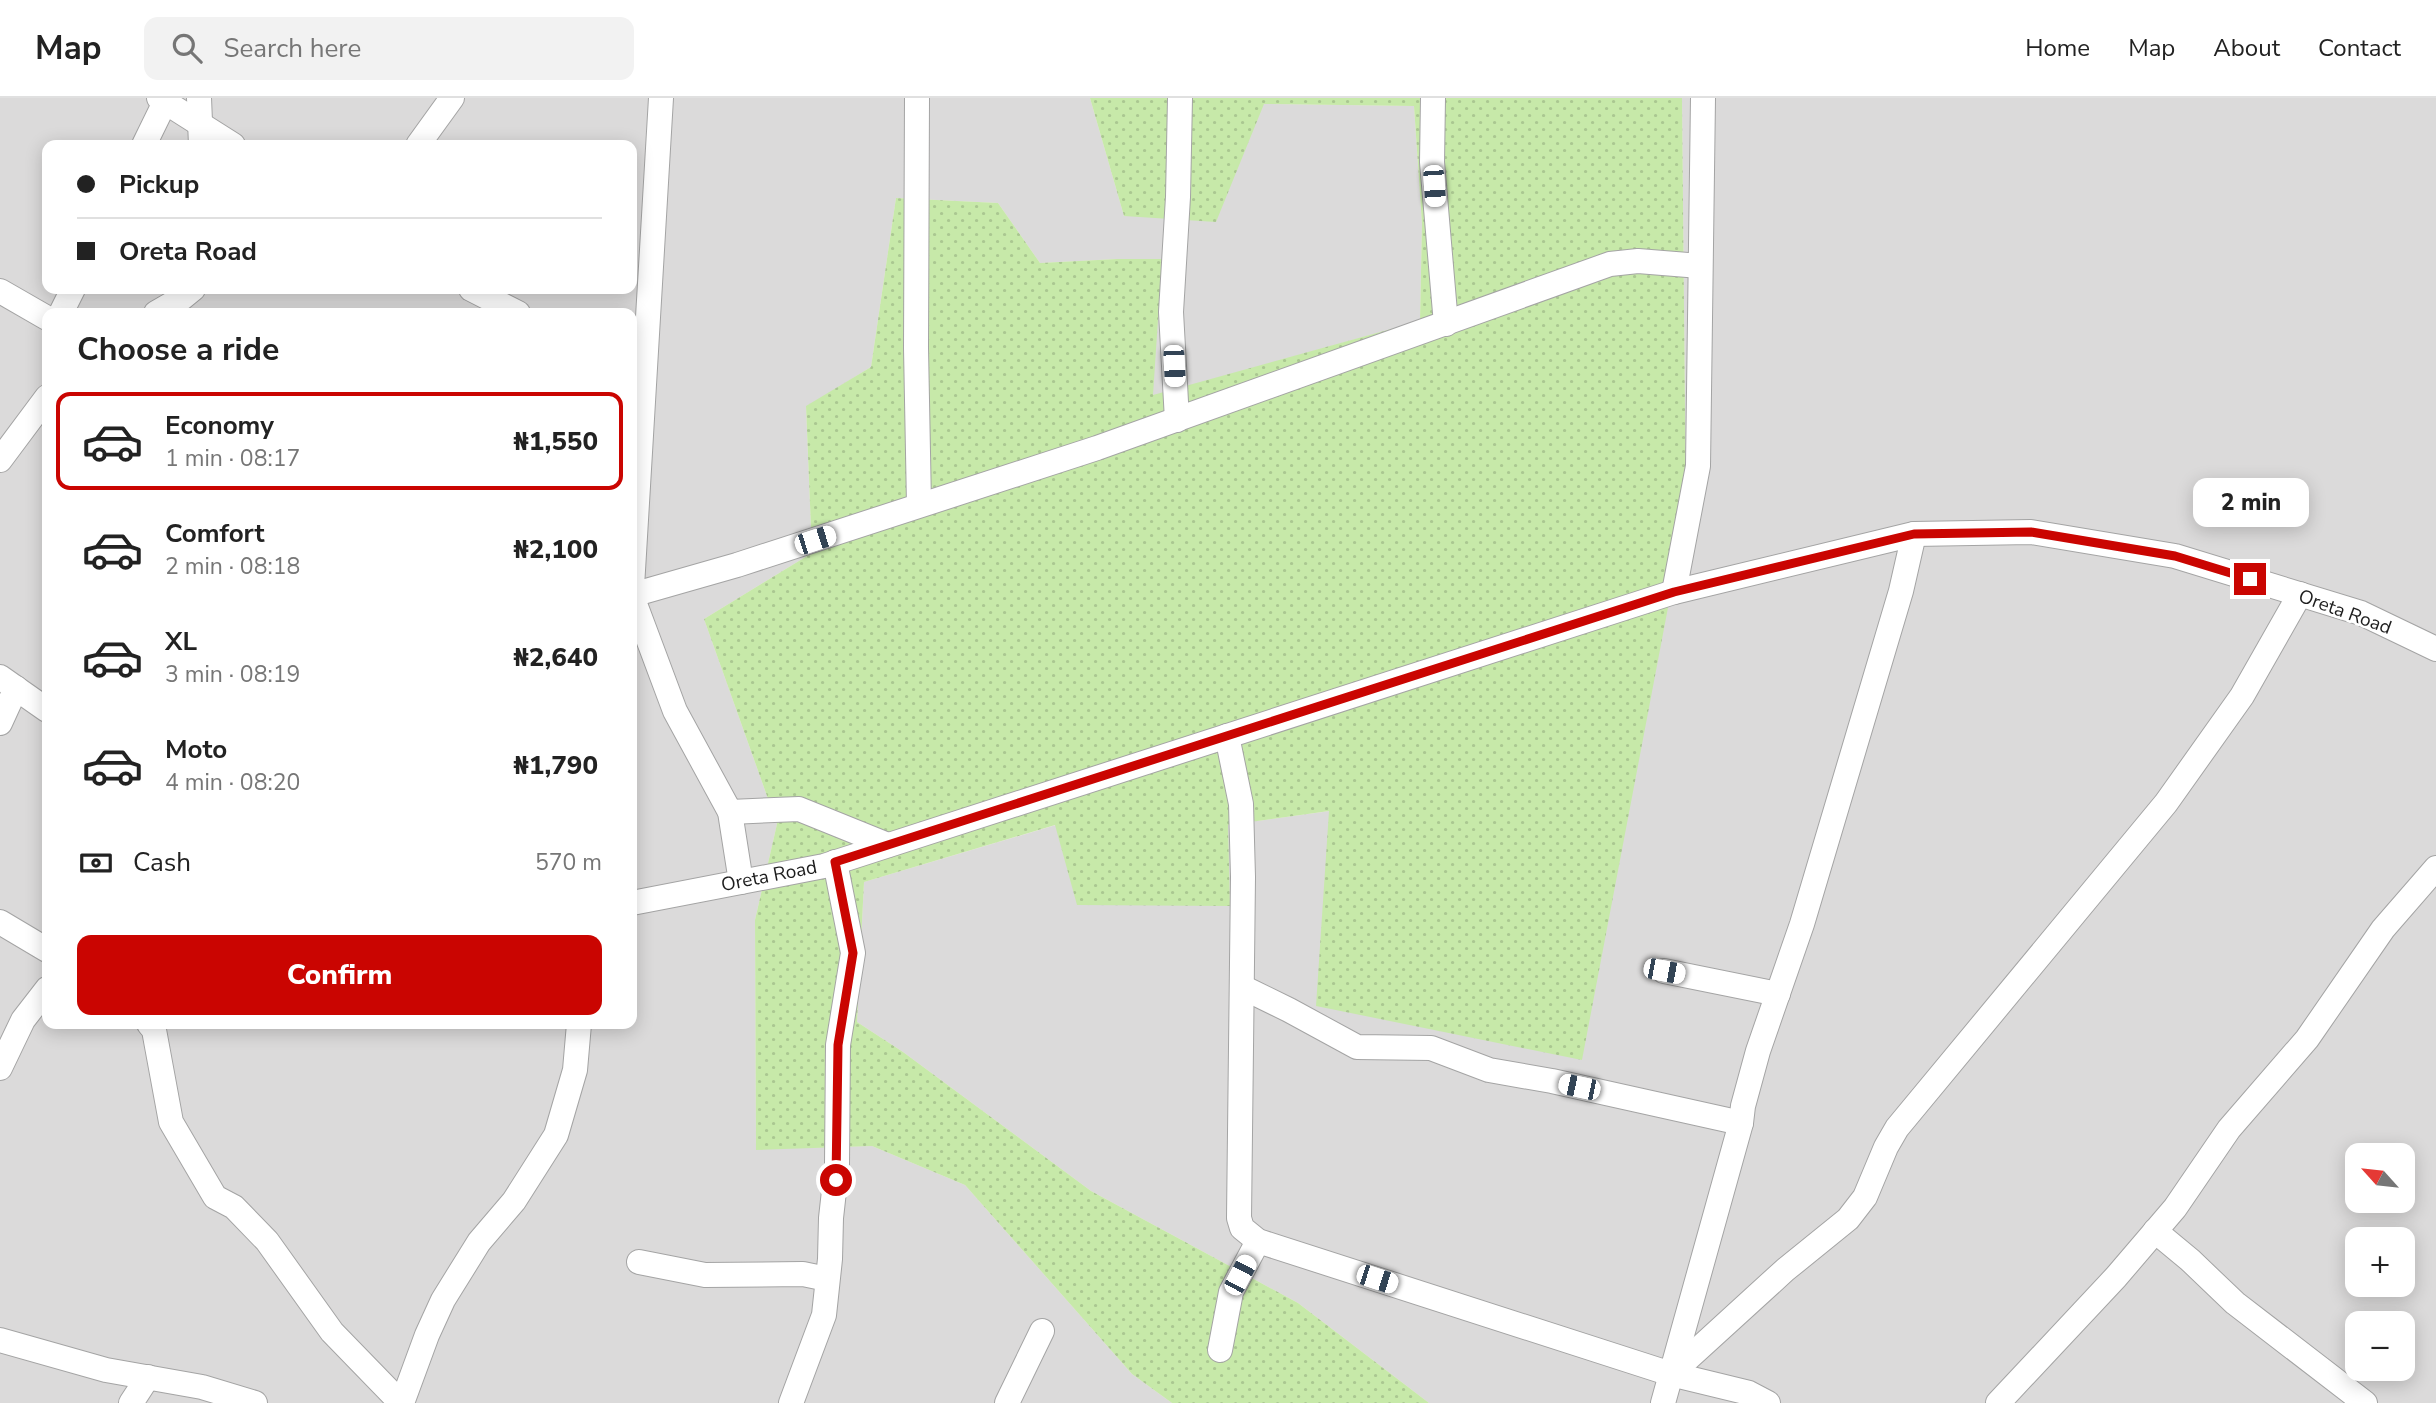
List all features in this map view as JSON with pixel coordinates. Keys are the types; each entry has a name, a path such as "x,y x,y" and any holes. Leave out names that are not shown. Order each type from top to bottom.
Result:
{"street":[{"path":"199,98 201,134"},
{"path":"422,140 452,98"},
{"path":"637,408 661,98"},
{"path":"917,98 916,348 919,505"},
{"path":"1177,419 1171,312 1178,197 1180,98"},
{"path":"1433,98 1432,162 1446,324"},
{"path":"1674,592 1698,466 1703,98"},
{"path":"146,140 162,100 201,134 218,140"},
{"path":"637,594 737,565 1097,448 1610,264 1638,261 1700,266"},
{"path":"0,291 42,315"},
{"path":"165,308 187,294"},
{"path":"481,294 508,308"},
{"path":"0,460 42,404"},
{"name":"Oreta Road","path":"637,902 835,862 1674,592 1914,534 2031,532 2175,556 2361,613 2436,649"},
{"path":"1663,1403 1741,1123 1758,1051 1803,919 1901,591 1914,534"},
{"path":"1671,1374 1854,1212 1865,1197 1897,1128 2166,803 2242,696 2300,594"},
{"path":"637,608 675,711 730,812 741,882"},
{"path":"0,723 8,683 42,707"},
{"path":"1227,736 1241,804 1239,1218 1242,1228 1258,1241 1671,1374 1749,1393 1768,1403"},
{"path":"730,812 799,809 888,845"},
{"path":"791,1403 824,1315 837,1164 838,1045 853,953 835,862"},
{"path":"1998,1403 2116,1277 2175,1208 2229,1129 2307,1039 2383,929 2436,868"},
{"path":"0,922 42,947"},
{"path":"1664,971 1778,994"},
{"path":"1242,987 1357,1047 1432,1048 1489,1070 1552,1081 1741,1123"},
{"path":"0,1068 23,1020 42,995"},
{"path":"153,1029 171,1122 215,1197 234,1208 267,1241 332,1332 402,1403 443,1300 479,1242 514,1201 556,1135 575,1070 579,1029"},
{"path":"2155,1231 2235,1303 2365,1403"},
{"path":"1220,1350 1231,1292 1258,1241"},
{"path":"639,1262 705,1275 803,1274 827,1279"},
{"path":"1007,1403 1042,1331"},
{"path":"0,1340 106,1370 202,1387 255,1403"},
{"path":"131,1403 148,1377"}],"shaded area":[{"path":"0,98 1090,98 1124,216 1264,104 1414,106 1422,224 1420,321 1153,396 1117,259 1040,263 998,203 896,198 871,367 806,407 812,553 704,619 777,824 755,920 756,1149 872,1146 965,1185 1132,1374 1172,1403 0,1403"},
{"path":"1682,98 2436,98 2436,1403 1429,1403 1298,1303 1091,1191 903,1052 857,1022 864,882 1056,825 1230,905 1227,825 1330,811 1686,513"}],"green space":[{"path":"1090,98 1682,98 1686,513 1582,1060 1316,1006 1329,811 1228,825 1230,906 1077,905 1055,825 864,882 857,1022 903,1052 1091,1191 1298,1303 1429,1403 1172,1403 1132,1374 965,1185 872,1146 756,1150 755,920 777,824 704,619 812,553 806,406 871,367 896,198 998,203 1040,263 1162,259 1153,395 1420,321 1422,224 1414,106 1264,104 1216,222 1124,216"}],"route":[{"path":"836,1180 838,1045 853,953 835,862 1674,592 1914,534 2031,532 2175,556 2250,579"}]}
